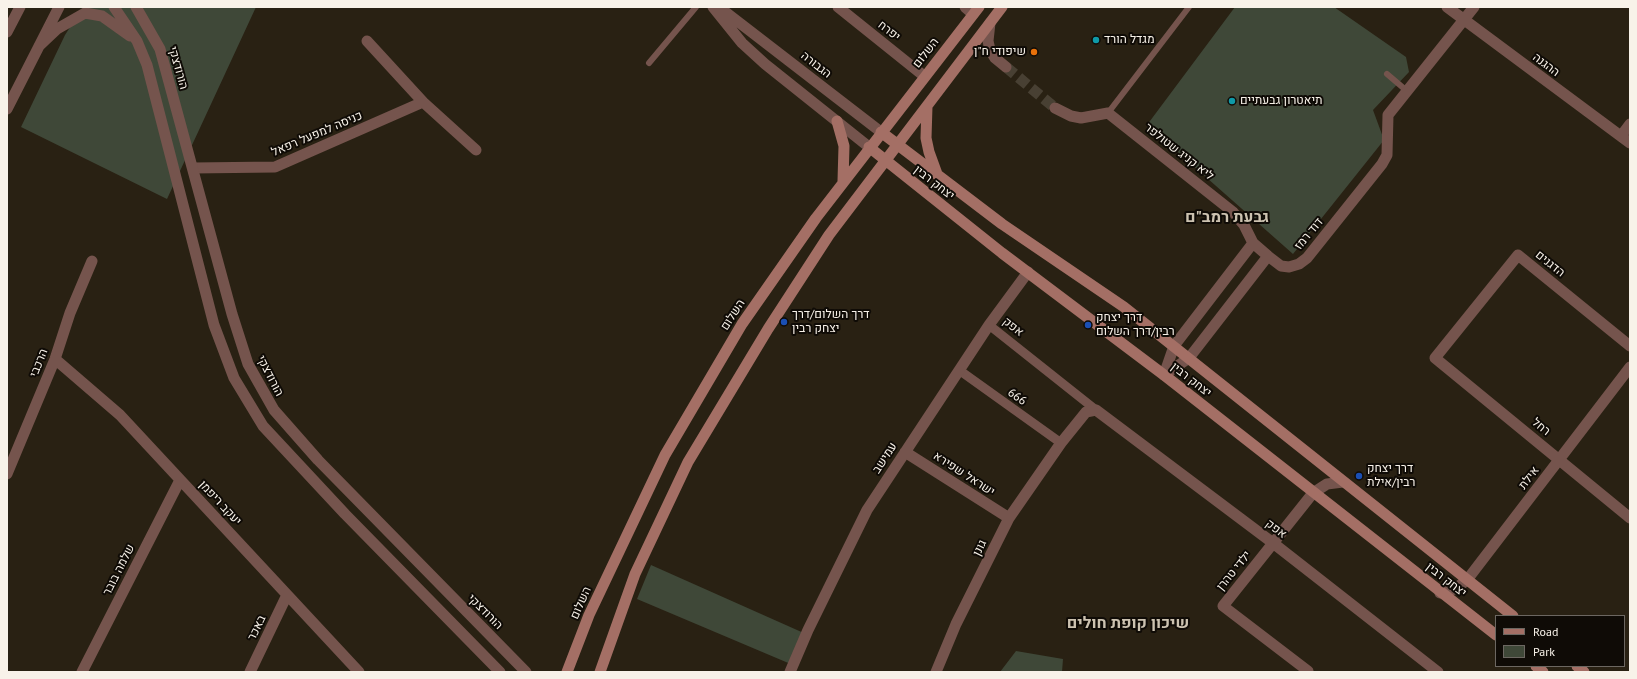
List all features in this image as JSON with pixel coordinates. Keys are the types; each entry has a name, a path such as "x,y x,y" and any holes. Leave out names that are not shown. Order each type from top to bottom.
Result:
{"main road":[{"path":"600,672 635,574 688,462 768,329 824,241 1002,7"},
{"name":"השלום","path":"567,672 589,614 665,455 742,324 843,182 924,76 972,9"},
{"path":"927,105 926,138 929,152 938,177"},
{"path":"837,121 844,146 843,182"},
{"name":"הגבורה","path":"881,132 897,144"},
{"name":"יצחק רבין","path":"897,144 938,177 1011,231 1109,296 1512,615"},
{"name":"יצחק רבין","path":"869,148 1028,272 1164,375 1440,593 1495,634"}],"street":[{"path":"7,32 20,7"},
{"path":"7,109 59,7"},
{"path":"114,7 137,41 147,65 214,324 234,378 268,432 350,520 500,672"},
{"name":"הורודצקי","path":"136,7 160,48 232,314 248,364 274,410 318,460 526,672"},
{"path":"713,7 742,43 765,64 869,148"},
{"name":"הגבורה","path":"719,7 881,132"},
{"name":"יפרח","path":"838,7 924,76"},
{"name":"ההגנה","path":"1447,7 1630,143"},
{"name":"דוד רמז","path":"1268,256 1281,266 1289,267 1299,264 1307,258 1387,155 1388,115 1474,7"},
{"path":"38,46 57,29 85,13 102,16 137,41"},
{"path":"990,23 988,41 990,50 995,58 1006,67"},
{"path":"367,41 423,102 476,150"},
{"name":"כניסה למפעל רפאל","path":"193,168 274,167 423,102"},
{"path":"1055,108 1071,116 1081,118 1108,113"},
{"name":"ליא קניג שטולפר","path":"1108,113 1233,212 1244,225 1253,243 1268,256"},
{"path":"1621,136 1630,124"},
{"path":"1164,375 1174,346 1253,243"},
{"name":"הדגנים","path":"1435,358 1518,255 1630,346"},
{"path":"1164,375 1189,358 1268,256"},
{"name":"הרכבי","path":"7,474 55,359 70,313 92,261"},
{"name":"עמישב","path":"790,672 808,630 867,510 989,325 1028,272"},
{"name":"אפק","path":"989,325 1096,410 1273,543 1438,672"},
{"name":"רחל","path":"1435,358 1560,459 1630,518"},
{"name":"יעקב ריפמן","path":"55,359 120,415 359,672"},
{"name":"אילת","path":"1440,593 1455,589 1467,580 1630,367"},
{"name":"666","path":"959,370 1062,443"},
{"path":"1062,443 1086,412 1096,410"},
{"name":"גונן","path":"936,672 956,624 1009,518 1062,443"},
{"name":"ישראל שפירא","path":"905,452 1009,518"},
{"name":"שלמה בובר","path":"82,672 180,480"},
{"name":"ילדי טהרן","path":"1308,671 1223,606 1313,493 1327,484 1343,482"},
{"name":"באכר","path":"250,672 287,595"}],"lane":[{"path":"649,63 696,7"},
{"path":"1108,113 1189,7"},
{"path":"1387,74 1407,91"}],"green space":[{"path":"83,7 256,7 167,199 21,127 65,35"},
{"path":"1235,7 1334,7 1406,57 1409,72 1373,110 1384,140 1293,254 1147,125"},
{"path":"651,565 806,634 793,665 637,599"},
{"path":"1016,651 1063,659 1062,672 1000,672"}],"tunnel":[{"path":"1006,67 1055,108"}],"place":[{"name":"מגדל הורד","path":"1096,40"},
{"name":"שיפודי ח\"ן","path":"1034,52"},
{"name":"תיאטרון גבעתיים","path":"1232,101"},
{"name":"דרך השלום/דרך יצחק רבין","path":"784,322"},
{"name":"דרך יצחק רבין/דרך השלום","path":"1088,325"},
{"name":"דרך יצחק רבין/אילת","path":"1359,476"}],"district":[{"name":"גבעת רמב\"ם","path":"1227,217"},
{"name":"שיכון קופת חולים","path":"1128,623"}]}
